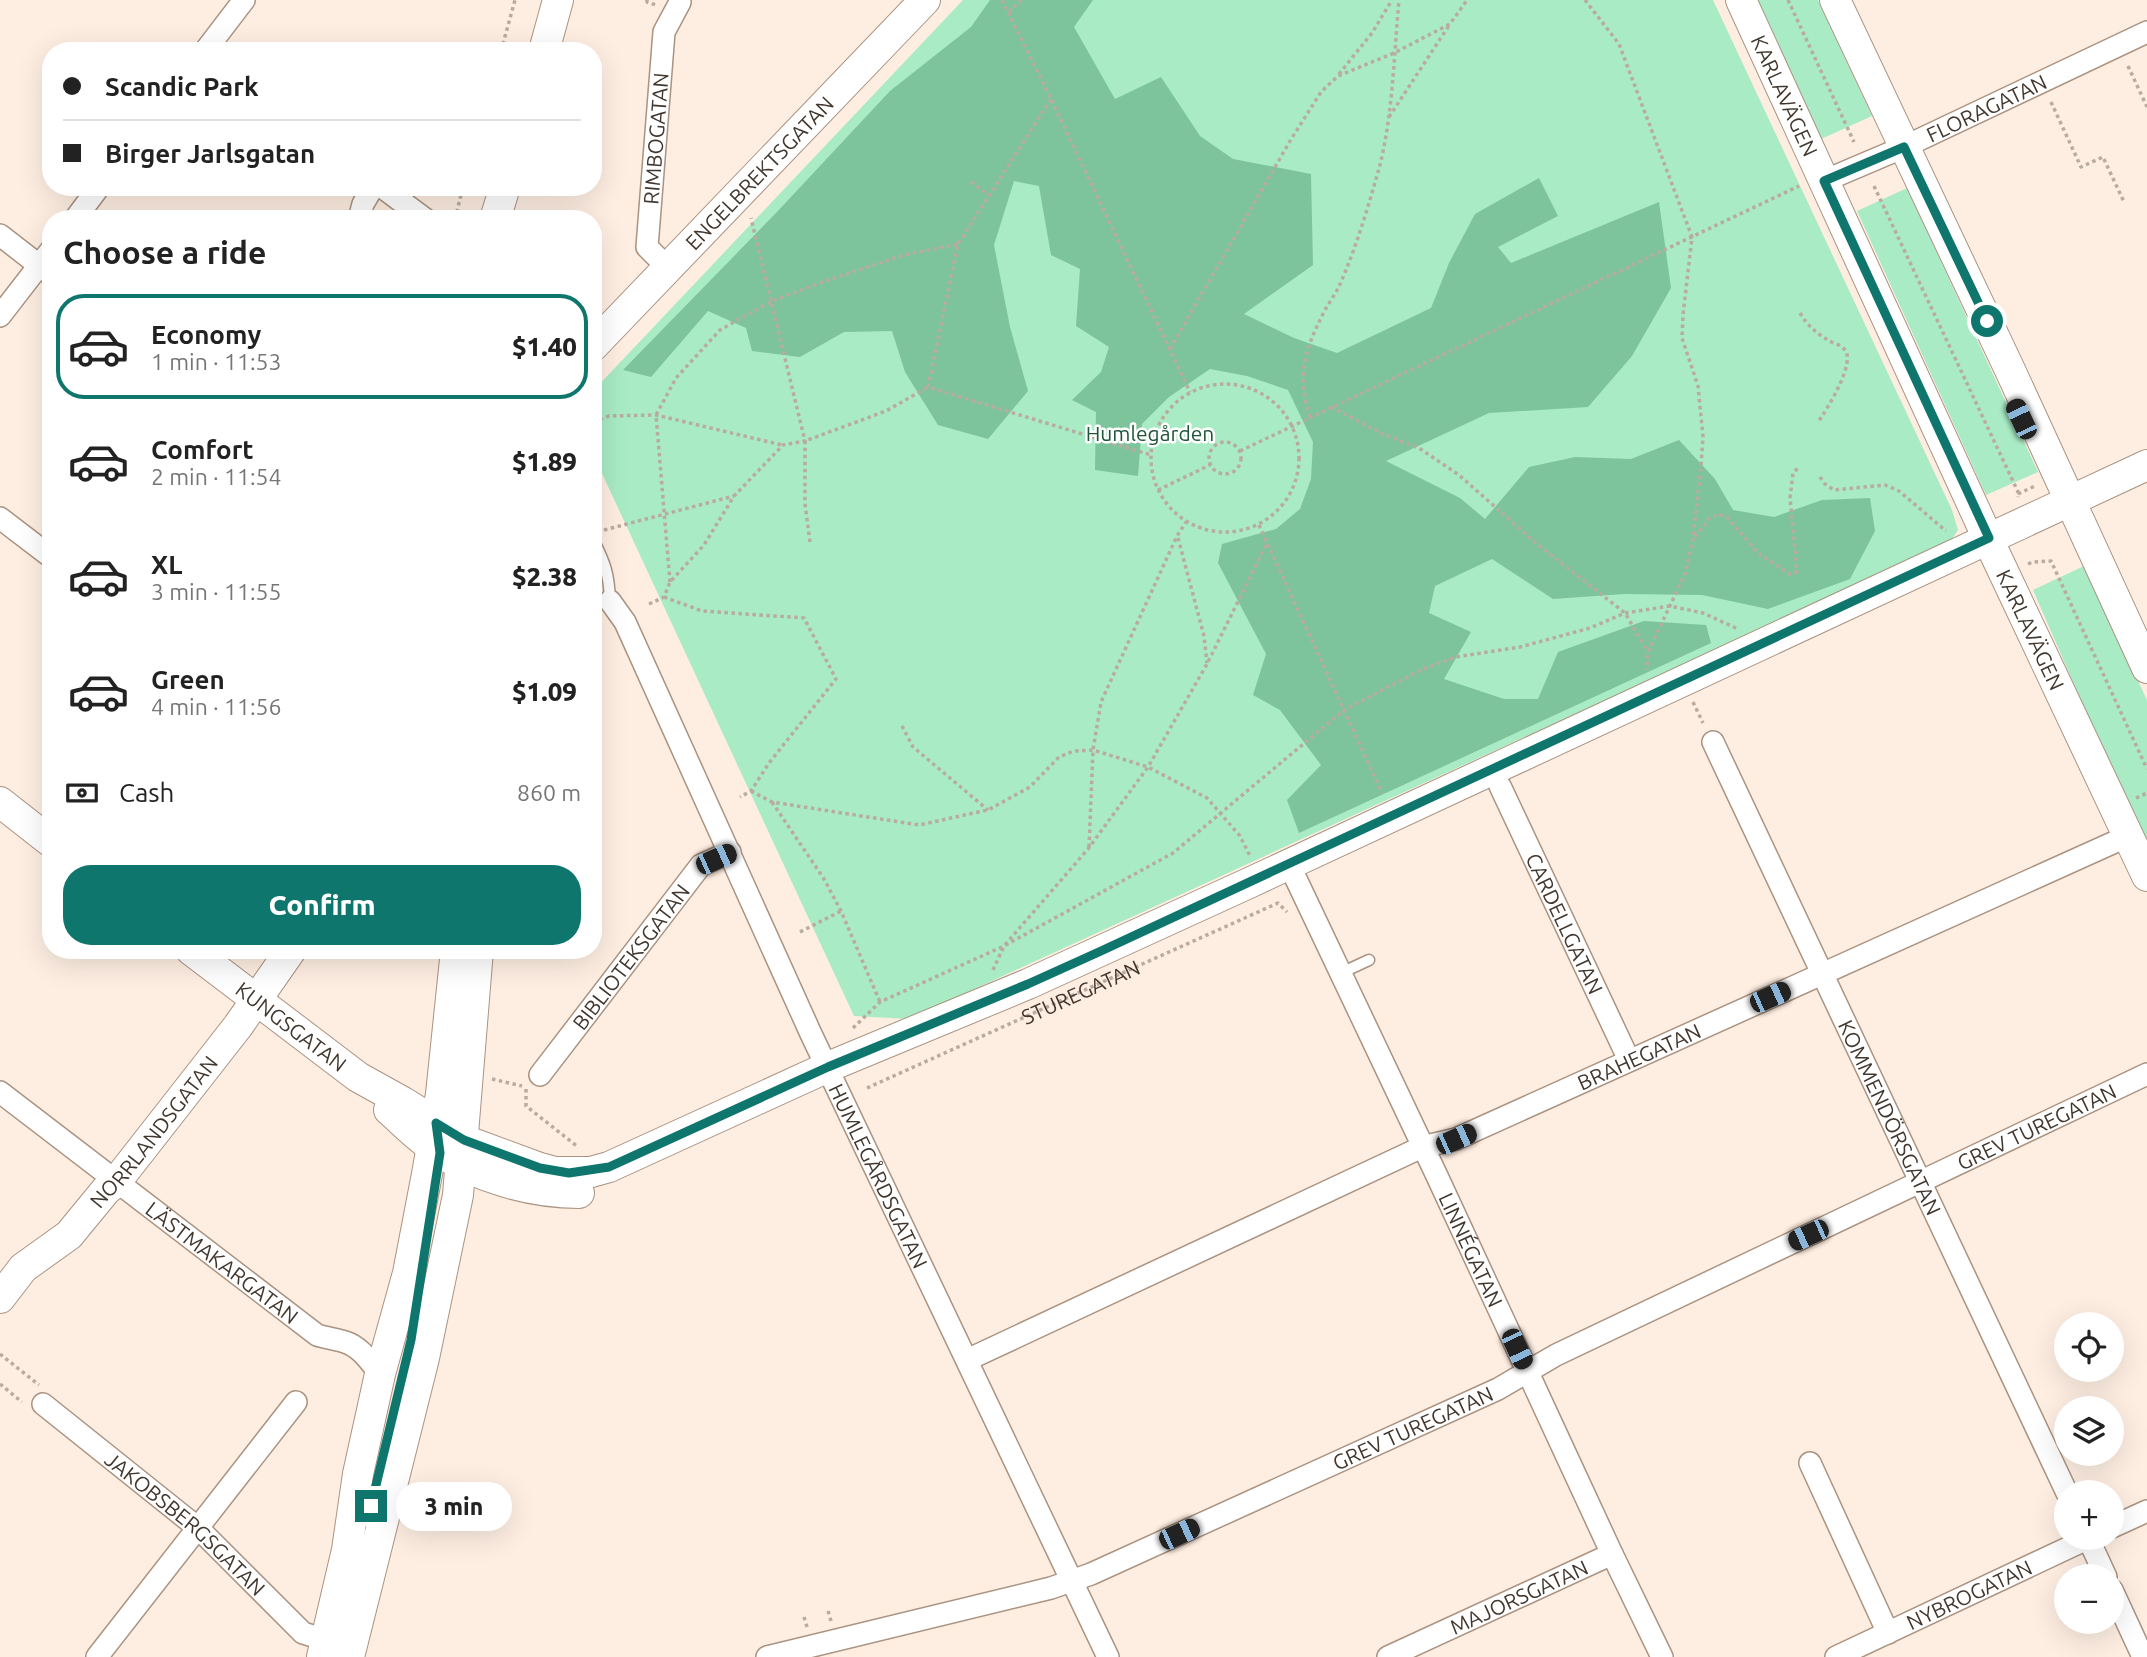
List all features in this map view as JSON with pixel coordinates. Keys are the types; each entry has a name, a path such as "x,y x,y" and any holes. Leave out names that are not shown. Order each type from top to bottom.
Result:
{"street":[{"path":"212,42 244,0"},
{"path":"524,42 536,0"},
{"path":"546,42 558,0"},
{"name":"ENGELBREKTSGATAN","path":"602,337 925,0"},
{"name":"KARLAVÄGEN","path":"1741,0 1814,183 1992,546 2147,876"},
{"path":"1835,0 2147,668"},
{"name":"RIMBOGATAN","path":"669,269 648,247 664,32 680,2"},
{"name":"FLORAGATAN","path":"1814,183 1904,147 2147,32"},
{"path":"394,196 413,210"},
{"path":"0,234 42,260"},
{"path":"0,316 42,269"},
{"name":"STUREGATAN","path":"2074,509 2147,465"},
{"name":"STUREGATAN","path":"832,1075 2074,509 2147,485"},
{"path":"0,518 42,550"},
{"name":"STUREGATAN","path":"447,1146 569,1173 609,1167 832,1075 1034,997 1500,786 1992,546"},
{"name":"HUMLEGÅRDSGATAN","path":"610,601 625,622 832,1075 1108,1657"},
{"name":"KOMMENDÖRSGATAN","path":"1713,742 2061,1480"},
{"name":"CARDELLGATAN","path":"1500,786 1629,1060"},
{"path":"0,802 42,835"},
{"name":"BRAHEGATAN","path":"967,1360 1054,1327 1422,1147 1456,1139 2128,836"},
{"name":"BIBLIOTEKSGATAN","path":"533,1081 636,960 701,865 730,852"},
{"name":"LINNÉGATAN","path":"1296,879 1662,1657"},
{"name":"KUNGSGATAN","path":"203,959 358,1077 385,1107 447,1146"},
{"name":"NORRLANDSGATAN","path":"0,1298 23,1268 69,1235 106,1190 116,1182 239,1026 285,959"},
{"path":"333,1653 424,1358 458,1195 447,1146 442,1094 455,959"},
{"path":"333,1653 358,1474 380,1374 447,1146 477,959"},
{"name":"GREV TUREGATAN","path":"767,1657 1051,1588 1091,1574 1498,1389 1556,1355 2147,1074"},
{"name":"LÄSTMAKARGATAN","path":"0,1091 317,1335 354,1346 366,1355 380,1374"},
{"path":"97,1657 296,1402"},
{"name":"JAKOBSBERGSGATAN","path":"43,1404 198,1528 303,1633 333,1653"},
{"name":"NYBROGATAN","path":"1810,1463 1888,1633"},
{"path":"2124,1522 2147,1511"},
{"name":"NYBROGATAN","path":"1836,1657 2064,1550"},
{"name":"MAJORSGATAN","path":"1388,1657 1612,1555"},
{"path":"2124,1616 2143,1657"}],"lane":[{"name":"HUMLEGÅRDSGATAN","path":"602,556 607,566 610,601"},
{"path":"1341,973 1369,960"}],"path":[{"path":"503,42 515,0"},
{"path":"647,0 656,5"},
{"path":"1002,0 1190,393"},
{"path":"1009,12 1021,0"},
{"path":"1170,349 1306,113 1372,33 1392,0"},
{"path":"1310,417 1306,403 1303,364 1307,348 1350,260 1381,162 1388,119 1399,0"},
{"path":"1388,119 1467,0"},
{"path":"1331,408 1419,449 1459,475 1538,544 1625,613 1648,652 1685,574 1693,539 1703,437 1699,386 1682,338 1692,237 1619,44 1585,0"},
{"name":"KARLAVÄGEN","path":"1788,0 1854,142"},
{"path":"1338,76 1394,53 1450,24"},
{"path":"2128,66 2147,107"},
{"path":"928,387 957,244 1051,99"},
{"path":"2050,102 2081,167 2103,157 2124,202"},
{"path":"971,182 990,196"},
{"path":"1240,451 1692,237 1814,183"},
{"path":"1874,186 2019,494 2014,505"},
{"path":"750,215 805,441 805,504 810,542"},
{"path":"670,582 656,415 676,378 720,330 770,302 904,255 957,244"},
{"path":"1800,313 1807,325 1847,352 1836,393 1818,422"},
{"path":"1214,385 1244,386 1274,402 1292,426 1297,438 1299,456 1296,481 1280,508 1259,524 1222,533 1203,529 1186,522 1166,504 1158,490 1151,466 1154,436 1159,424 1174,404 1190,393 1214,385"},
{"path":"602,419 609,416 656,415 783,445 805,441 886,411 928,387 1151,455"},
{"path":"1219,442 1232,443 1240,451 1238,468 1230,474 1217,472 1210,465 1210,451 1219,442"},
{"path":"649,604 664,597 670,582 704,545 734,496 783,445"},
{"path":"1158,490 1210,465"},
{"path":"1693,539 1710,518 1718,514 1727,517 1758,553 1790,574 1797,572 1790,498 1793,473 1799,467"},
{"path":"1820,477 1834,490 1885,485 1899,491 1948,533"},
{"path":"2007,500 2044,481"},
{"path":"612,527 734,496"},
{"path":"1088,849 1093,750 1101,702 1177,536 1186,522"},
{"path":"1259,524 1382,794"},
{"path":"1177,536 1205,636 1207,664"},
{"path":"1004,946 1088,849 1148,767 1207,664 1267,543"},
{"name":"KARLAVÄGEN","path":"2033,562 2051,561 2147,769"},
{"path":"664,597 702,611 804,618 836,679 769,763 751,791 740,797"},
{"path":"846,1034 880,1002 1004,946 1173,852 1344,710 1423,669 1457,657 1520,647 1590,628 1625,613 1670,606 1703,613 1744,632"},
{"path":"1689,695 1713,742"},
{"path":"902,726 913,747 988,810"},
{"path":"751,791 772,802 919,825 988,810 1030,787 1059,757 1074,751 1093,750 1148,767 1207,798 1240,836 1251,857"},
{"path":"772,802 824,879 841,911 880,1002"},
{"name":"STUREGATAN","path":"867,1088 1278,903 1291,917"},
{"path":"800,932 841,911"},
{"path":"490,1078 533,1081 526,1106 587,1154"},
{"path":"0,1354 48,1392 43,1404 34,1411 0,1384"}],"green space":[{"name":"Humlegården","path":"963,0 1713,0 1952,510 1958,530 1950,542 909,1019 854,1016 602,473 602,381"},
{"path":"990,0 1093,0 1074,27 1115,99 1161,77 1200,136 1233,159 1311,174 1313,265 1244,314 1294,338 1337,353 1431,308 1449,263 1475,214 1539,178 1558,216 1498,247 1511,263 1659,202 1671,288 1632,356 1588,407 1489,413 1386,461 1460,498 1485,519 1529,467 1575,457 1631,459 1679,440 1715,479 1733,510 1774,517 1822,500 1870,498 1875,531 1850,579 1768,609 1702,595 1624,594 1553,599 1492,559 1435,586 1429,613 1471,632 1444,679 1504,699 1538,699 1558,652 1644,621 1706,625 1711,643 1299,833 1287,800 1321,765 1280,710 1253,695 1266,654 1218,563 1222,544 1276,529 1300,509 1311,479 1313,442 1288,390 1247,376 1210,369 1169,397 1142,424 1138,476 1095,470 1096,412 1072,400 1101,372 1109,347 1076,326 1080,269 1051,255 1039,186 1014,181 994,245 1010,327 1028,391 988,439 938,425 905,372 892,331 844,332 800,357 752,351 746,328 708,311 651,377 623,370 890,91 971,27"},
{"path":"1754,0 1818,0 1872,116 1819,140"},
{"path":"1907,188 2038,472 1986,495 1857,211"},
{"path":"2084,566 2147,700 2147,844 2033,590"}],"route":[{"path":"371,1506 411,1340 440,1153 436,1123 464,1140 555,1172 591,1171 609,1167 828,1067 1101,951 1989,538 1824,181 1904,147 1987,321"}]}
